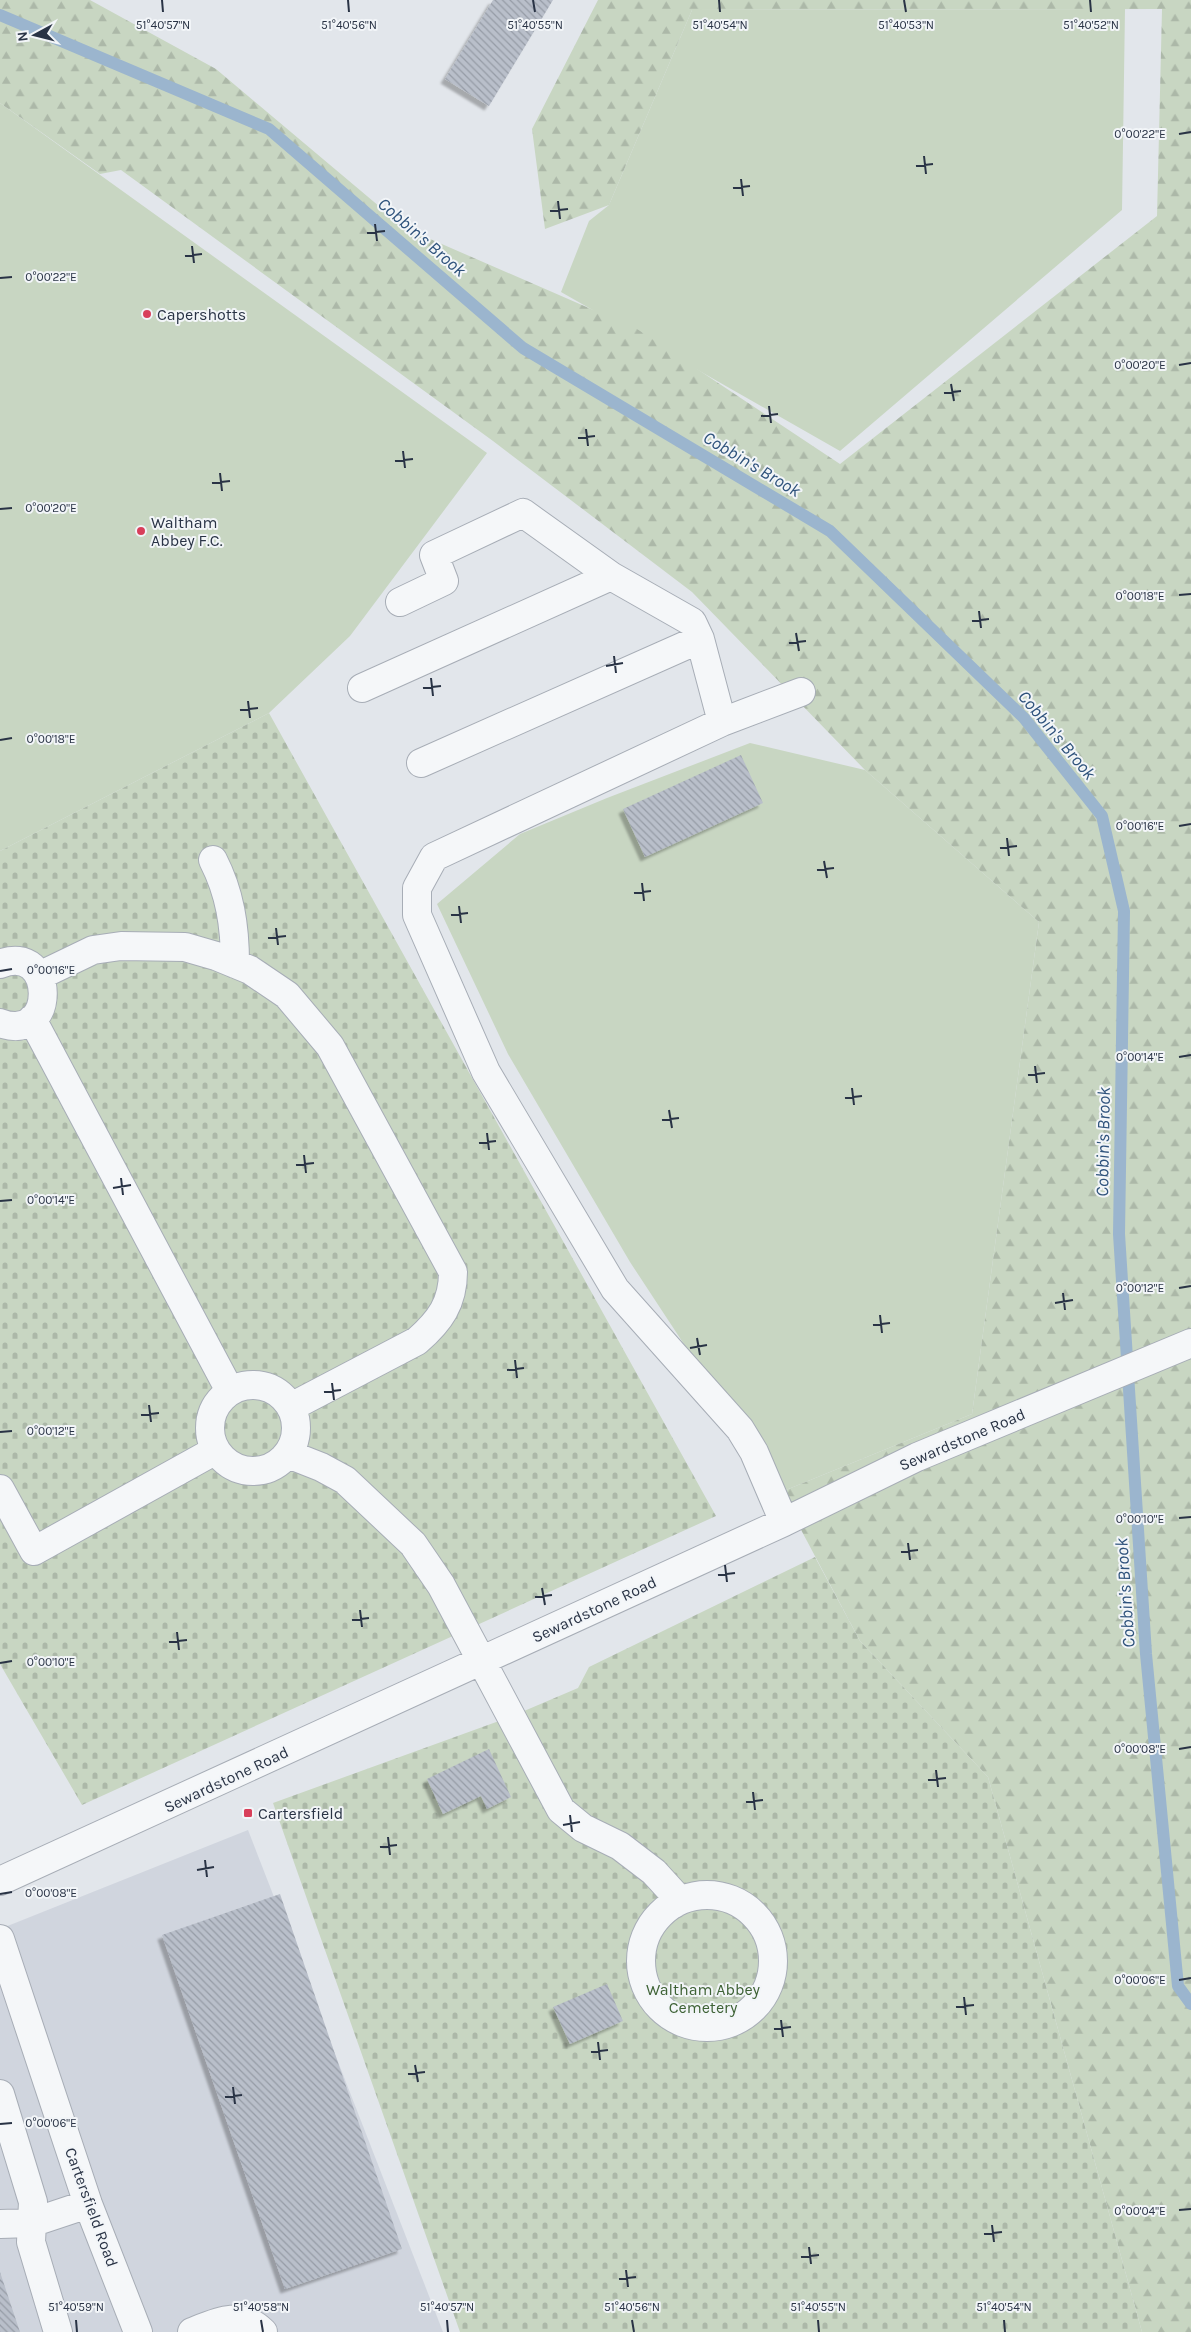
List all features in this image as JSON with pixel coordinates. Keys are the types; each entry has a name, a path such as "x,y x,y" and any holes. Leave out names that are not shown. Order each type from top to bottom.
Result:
{"street":[{"path":"400,602 444,581 434,556 523,512 611,576 692,622 700,639 722,722"},
{"path":"362,688 611,576"},
{"path":"421,763 700,639"},
{"path":"784,1522 754,1452 740,1429 615,1289 486,1072 417,915 417,888 434,857 722,722 802,692"},
{"path":"213,860 224,881 233,915 235,964"},
{"path":"39,976 93,950 121,946 185,947 250,970 288,995 330,1046 453,1272 453,1288 447,1308 435,1326 417,1341 290,1407"},
{"path":"0,964 16,961 26,964 39,976 44,990 44,1001 40,1011 32,1019 23,1024 13,1026 0,1023"},
{"path":"32,1019 230,1391"},
{"name":"Sewardstone Road","path":"0,1881 482,1662 784,1522 917,1457 1191,1343"},
{"path":"250,1385 270,1388 282,1396 290,1407 296,1420 296,1433 288,1454 271,1468 257,1471 242,1470 229,1464 216,1450 211,1441 209,1426 212,1412 220,1400 230,1391 250,1385"},
{"path":"0,1489 34,1551 216,1450"},
{"path":"288,1454 321,1467 345,1480 413,1544 441,1585 560,1810 584,1828 620,1846 654,1872 675,1895 674,1904 657,1917 646,1935 641,1956 642,1977 650,1997 664,2012 676,2020 703,2028 724,2026 744,2018 759,2004 769,1986 774,1966 772,1945 764,1926 751,1911 727,1898 713,1895 693,1896 674,1904"},
{"name":"Cartersfield Road","path":"0,1939 88,2204 138,2332"},
{"path":"0,2094 33,2202 31,2242 58,2332"},
{"path":"0,2224 31,2223 88,2204"},
{"path":"192,2332 226,2318 254,2323 263,2332"}],"shaded area":[{"path":"248,1830 443,2332 0,2332 0,1929"}],"green space":[{"path":"0,0 90,0 216,69 405,228 637,329 840,464 1157,216 1162,9 692,10 609,205 545,229 532,129 598,0 1191,0 1191,2332 1142,2332 988,1777 860,1641 781,1492 972,1414 1039,922 865,770 692,592 493,441 121,170 100,174 0,103"},
{"path":"1125,9 1122,210 840,451 561,292 589,221 609,205 692,10"},
{"name":"Capershotts","path":"0,103 487,453 350,636 269,713 0,851"},
{"path":"269,713 716,1516 82,1805 0,1664 0,851"},
{"path":"750,743 865,770 1039,922 972,1414 781,1492 630,1262 508,1054 437,904 520,834"},
{"name":"Waltham Abbey Cemetery","path":"815,1557 860,1641 988,1777 1142,2332 460,2332 273,1803 510,1717 578,1688 589,1667"}],"building":[{"path":"493,0 553,0 489,106 445,79"},
{"path":"741,755 763,803 645,857 623,809"},
{"path":"489,1749 511,1797 487,1809 481,1796 443,1814 427,1779"},
{"path":"280,1894 402,2249 285,2289 162,1935"},
{"path":"607,1984 623,2021 570,2044 553,2007"},
{"path":"0,2272 20,2332 0,2332"}],"waterway":[{"name":"Cobbin's Brook","path":"0,15 269,129 523,348 830,531 1024,718 1102,816 1124,911 1119,1234 1146,1654 1178,1986 1191,2004"}],"place":[{"name":"Capershotts","path":"147,314"},
{"name":"Waltham Abbey F.C.","path":"141,531"},
{"name":"Cartersfield","path":"248,1813"}]}
